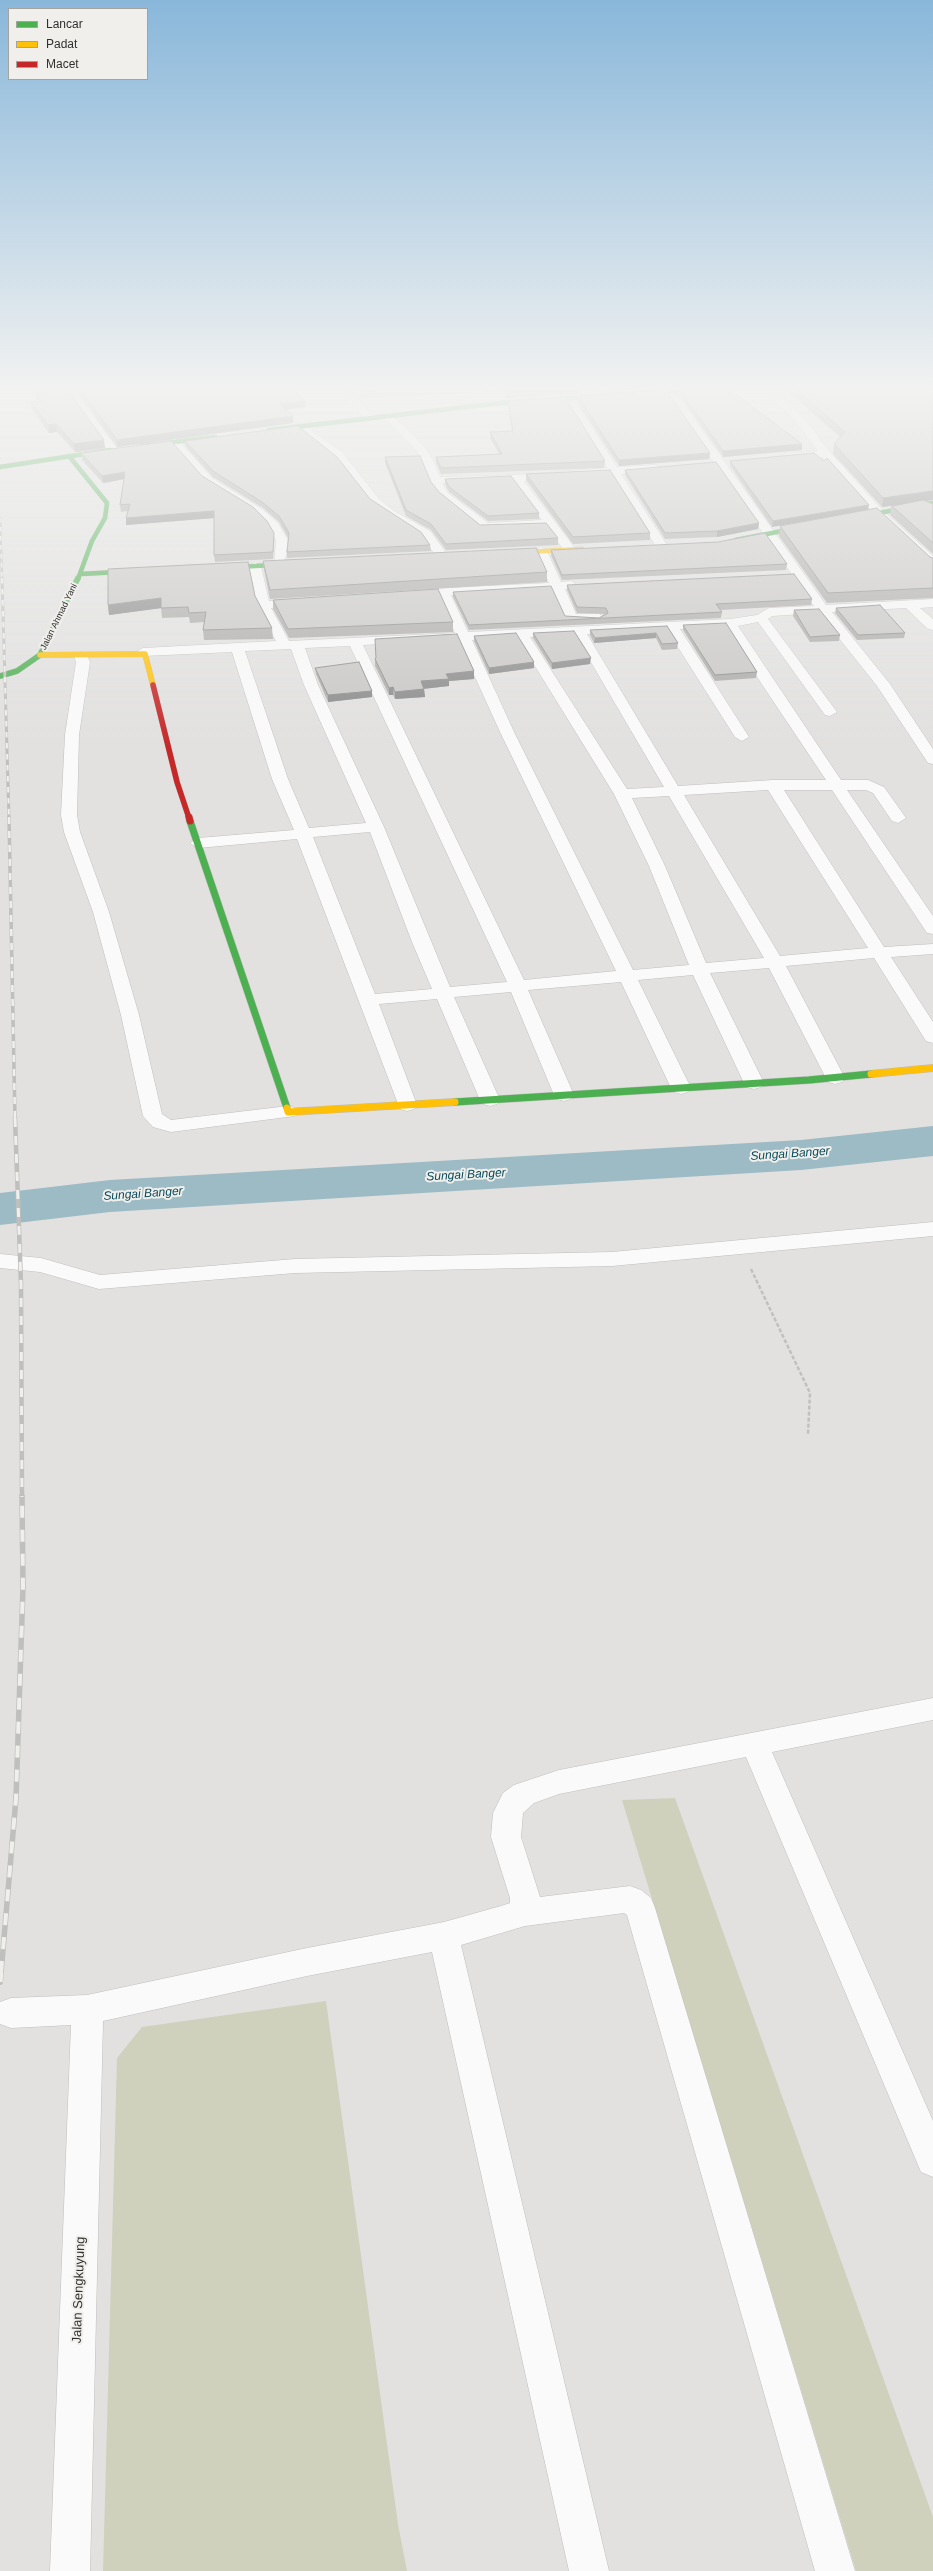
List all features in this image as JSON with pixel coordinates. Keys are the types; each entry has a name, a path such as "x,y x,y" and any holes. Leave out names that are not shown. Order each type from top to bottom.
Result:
{"street":[{"name":"Jalan Ahmad Yani","path":"0,676 17,672 40,655 80,574 92,541 105,518 107,508"},
{"path":"253,508 274,525 282,540 280,565"},
{"path":"384,508 426,534 442,557"},
{"path":"461,508 485,527 550,523"},
{"path":"539,508 570,550"},
{"path":"637,508 661,545"},
{"path":"754,508 769,533 823,610 883,684 933,760"},
{"path":"874,508 933,563"},
{"path":"841,520 906,508"},
{"path":"724,542 819,524"},
{"path":"496,554 592,549"},
{"path":"541,551 569,616 574,618 765,615 933,603"},
{"path":"208,568 303,564"},
{"path":"255,566 263,605 290,644 311,685 376,828 393,874 490,1100"},
{"path":"80,574 144,571"},
{"path":"784,575 798,574"},
{"path":"420,593 587,585"},
{"path":"443,592 462,636 628,976 680,1088"},
{"path":"263,605 318,602"},
{"path":"910,605 933,626"},
{"path":"40,655 76,656 354,640 580,631 730,623 765,615"},
{"path":"765,615 830,712"},
{"path":"730,623 768,683 933,929"},
{"path":"671,626 742,737"},
{"path":"580,631 775,962 835,1078"},
{"path":"521,633 622,794 657,866 700,970 754,1083"},
{"path":"354,640 518,987 564,1095"},
{"path":"237,647 280,779 303,833 407,1105"},
{"path":"143,652 177,782 276,1070 288,1112"},
{"path":"76,656 83,662 72,735 69,815 72,832 101,912 130,1015 153,1116 160,1123 171,1126 288,1112 835,1078 933,1068"},
{"path":"622,794 773,785 837,784 875,786 898,818"},
{"path":"773,785 933,1037"},
{"path":"198,843 376,828"},
{"path":"368,1000 880,952 933,949"},
{"path":"0,1261 41,1266 99,1282 295,1266 612,1259 933,1228"},
{"path":"525,1912 525,1898 506,1837 508,1813 513,1802 524,1794 559,1782 755,1745 933,1709"},
{"path":"755,1745 933,2160"},
{"path":"11,2013 87,2010 307,1962 444,1936 525,1912 615,1900 630,1900 640,1908 835,2571"},
{"path":"444,1936 589,2571"},
{"name":"Jalan Sengkuyung","path":"70,2571 87,2010"}],"path":[{"path":"741,1246 810,1393 808,1434"}],"green space":[{"path":"675,1798 933,2517 933,2571 856,2571 622,1800"},
{"path":"326,2001 398,2524 407,2571 103,2571 117,2058 142,2027"}],"building":[{"path":"129,508 254,508 267,521 274,533 273,552 214,555 214,511 126,518"},
{"path":"269,508 384,508 421,532 430,545 287,552 289,533 279,516"},
{"path":"405,508 459,508 480,525 546,523 558,538 446,544 431,524 406,510"},
{"path":"477,508 535,508 539,513 488,516"},
{"path":"551,508 634,508 650,533 573,537"},
{"path":"649,508 748,508 759,523 717,531 665,533"},
{"path":"764,508 851,508 773,521"},
{"path":"877,508 930,557 933,558 933,588 828,593 780,526"},
{"path":"894,508 933,508 933,543"},
{"path":"765,533 787,564 562,575 551,550 718,542"},
{"path":"536,548 547,572 270,590 263,561"},
{"path":"248,562 255,596 272,628 203,630 206,612 189,613 188,607 161,608 161,598 108,605 108,569"},
{"path":"794,574 812,599 716,604 722,612 469,625 453,592 551,586 565,616 599,618 608,613 606,608 577,607 567,585"},
{"path":"438,589 453,622 288,629 273,600"},
{"path":"880,605 905,633 858,635 836,608"},
{"path":"819,609 840,635 810,637 794,610"},
{"path":"726,623 757,672 715,675 683,625"},
{"path":"667,626 678,643 662,644 656,633 595,638 590,630"},
{"path":"574,631 591,658 552,663 533,633"},
{"path":"516,633 534,662 489,668 474,636"},
{"path":"457,634 474,671 446,674 449,679 421,681 424,689 395,692 393,687 389,688 375,659 375,639"},
{"path":"359,662 372,691 328,695 315,668"}],"waterway":[{"name":"Sungai Banger","path":"0,1209 110,1196 801,1155 933,1141"}],"railway":[{"path":"0,518 2,579"},
{"path":"2,578 9,818"},
{"path":"9,817 15,1119"},
{"path":"15,1118 21,1284 22,1497"},
{"path":"1,1973 16,1798 23,1587 22,1496"},
{"path":"0,1982 1,1972"}],"traffic: fast":[{"path":"0,676 17,671 40,655 55,621 73,591 92,541 105,518 106,508"},
{"path":"852,518 906,508"},
{"path":"736,540 808,526"},
{"path":"219,568 292,564"},
{"path":"80,574 138,571"},
{"path":"190,821 287,1108"},
{"path":"455,1102 809,1080 871,1074"}],"traffic: slow":[{"path":"508,553 582,549"},
{"path":"40,655 145,654 153,685"},
{"path":"871,1074 933,1068"},
{"path":"287,1108 288,1112 455,1102"}],"traffic: jam":[{"path":"153,685 177,782 190,821"}]}
